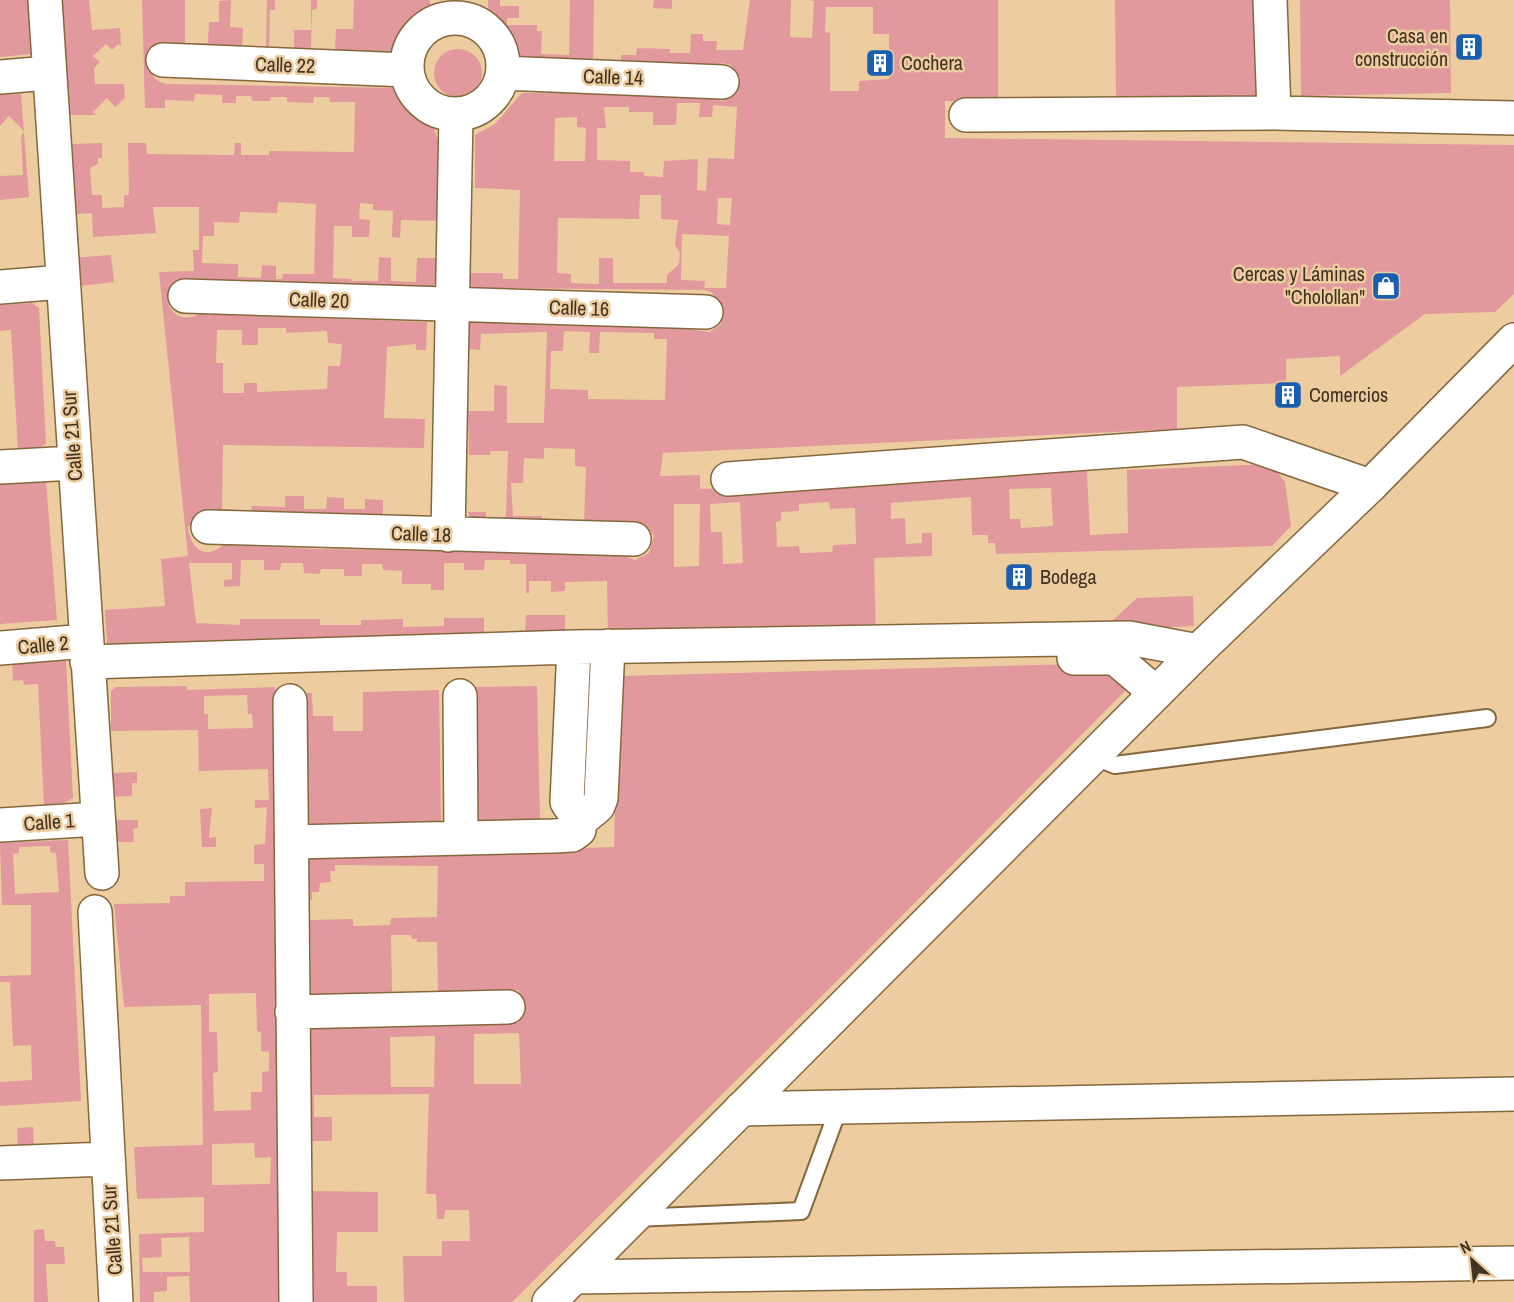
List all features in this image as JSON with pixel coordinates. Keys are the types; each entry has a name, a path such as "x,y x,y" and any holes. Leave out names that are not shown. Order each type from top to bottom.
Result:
{"street":[{"name":"Calle 21 Sur","path":"45,0 102,873"},
{"path":"1270,0 1274,113"},
{"path":"440,10 463,18 475,11 497,42 502,57 503,73 499,85 482,106 456,114 442,112 418,97 407,70 408,55 415,40 440,10"},
{"name":"Calle 22","path":"163,60 407,70"},
{"path":"0,77 48,73"},
{"name":"Calle 14","path":"503,73 722,82"},
{"path":"966,115 1274,113 1514,118"},
{"path":"448,536 456,114"},
{"path":"0,286 62,282"},
{"name":"Calle 20","path":"185,296 452,304"},
{"name":"Calle 16","path":"452,304 706,312"},
{"path":"549,1302 1198,651 1370,486 1514,340"},
{"path":"728,479 1243,442 1370,486"},
{"path":"0,468 74,463"},
{"name":"Calle 18","path":"208,528 448,536 634,539"},
{"path":"608,654 1130,638 1198,651"},
{"name":"Calle 2","path":"0,648 87,661 608,654"},
{"path":"608,654 1115,658 1156,693"},
{"path":"580,821 598,806 601,798 608,654"},
{"path":"292,842 572,835 579,830 580,821 567,802 574,655"},
{"path":"460,696 461,838"},
{"path":"290,701 296,1302"},
{"name":"Calle 1","path":"0,825 98,819"},
{"name":"Calle 21 Sur","path":"95,912 116,1302"},
{"path":"292,1012 508,1007"},
{"path":"741,1109 1514,1094"},
{"path":"0,1163 107,1159"},
{"path":"574,1277 1514,1263"}],"lane":[{"path":"1093,756 1115,765 1487,718"},
{"path":"633,1218 801,1211 839,1107"}],"shaded area":[{"path":"0,0 28,0 32,54 0,57"},
{"path":"54,0 89,0 92,30 120,28 121,46 118,44 112,50 106,44 93,56 100,62 94,68 95,84 124,84 125,98 115,107 107,98 93,112 96,115 72,115 59,102"},
{"path":"142,0 185,0 185,43 208,43 209,22 219,22 219,1 231,0 230,27 243,28 242,48 266,48 267,0 275,0 275,10 270,10 269,49 294,50 294,30 311,30 311,0 317,0 317,9 312,10 311,49 335,50 336,29 353,29 354,0 430,0 430,14 411,32 397,55 149,61 153,76 158,81 167,84 398,88 412,112 434,129 439,144 438,221 401,220 400,238 392,237 393,211 373,210 373,204 360,203 359,219 370,220 369,237 352,237 352,226 334,226 333,278 378,281 379,257 391,258 391,281 416,282 417,258 437,258 436,281 432,288 173,286 169,293 170,306 173,312 184,317 199,314 427,322 426,350 416,350 416,344 387,347 384,418 425,419 424,448 223,445 222,509 251,511 252,506 285,507 285,496 304,496 304,509 326,509 327,497 344,498 344,509 365,509 365,499 383,500 383,516 221,514 209,509 197,514 188,528 192,541 205,552 216,550 223,545 607,554 622,555 635,560 649,553 654,536 650,529 642,523 584,525 586,467 575,466 575,449 544,448 544,459 524,458 523,483 511,483 513,516 542,516 542,524 472,523 468,512 486,512 486,517 506,517 508,451 490,451 490,455 469,455 468,411 494,411 494,385 507,386 507,423 544,423 547,332 481,334 480,350 469,349 469,322 690,326 695,330 710,332 721,324 723,306 711,292 703,290 471,288 471,273 503,273 503,279 518,279 520,190 475,188 475,135 495,124 522,93 707,94 721,101 730,98 737,90 740,78 731,65 722,63 708,68 621,65 621,55 636,55 637,48 670,49 670,53 690,53 691,34 703,34 703,41 717,41 716,50 743,50 750,0 791,0 790,37 812,38 814,1 808,0 998,0 998,101 945,101 945,138 1514,145 1514,294 1495,312 1425,314 1340,376 1340,356 1286,359 1286,383 1177,387 1177,429 663,453 660,476 700,475 700,489 1087,471 1090,535 1128,533 1127,470 1271,464 1285,482 1291,526 1272,546 996,554 995,543 988,543 988,535 972,535 971,497 891,503 891,519 905,518 906,544 922,543 922,533 932,533 932,556 874,558 876,636 608,640 607,581 565,582 565,591 551,592 551,581 529,581 529,593 526,593 526,564 510,564 510,560 485,560 484,570 464,570 464,563 444,563 444,590 431,590 431,584 402,584 402,571 383,570 382,564 362,564 362,576 344,576 344,569 321,569 320,574 304,573 303,563 281,563 280,570 264,570 264,560 241,560 240,586 224,587 224,580 232,579 232,563 189,563 196,623 240,625 240,619 320,619 320,625 361,625 361,620 403,619 403,627 444,626 444,618 484,618 484,643 115,652 107,644 105,610 165,606 161,559 188,556 159,272 194,271 193,250 199,250 199,207 153,207 156,233 93,237 92,213 65,215 63,165 73,144 102,143 102,158 98,158 98,164 90,168 92,195 102,195 102,208 124,207 124,195 129,195 128,143 146,143 147,154 234,155 235,143 241,143 241,155 269,155 269,151 354,152 355,102 330,102 329,97 314,97 313,103 287,102 287,97 271,97 270,101 252,101 251,96 236,96 236,103 222,103 222,95 195,94 194,101 165,100 165,108 145,108","holes":["826,7 873,7 873,34 889,34 889,79 859,81 859,91 830,91 830,33 825,32","677,103 700,103 699,117 712,117 713,105 737,107 734,159 708,158 706,191 697,190 698,159 664,161 663,177 644,176 644,172 630,172 630,161 597,160 597,128 606,128 604,107 629,107 629,112 653,112 653,125 676,125","577,117 577,127 586,128 585,161 554,161 555,118","640,195 661,195 661,219 678,220 675,245 680,253 679,264 667,275 667,283 613,283 613,258 599,258 599,284 571,283 571,274 557,273 558,218 639,219","718,198 732,198 730,225 717,224","278,202 316,204 314,274 283,274 282,279 276,279 276,266 262,265 261,278 238,277 238,264 202,263 203,236 214,236 214,222 239,223 240,212 277,213","682,234 729,236 726,288 704,288 705,281 681,280","258,328 286,328 286,333 327,331 328,343 342,344 340,366 328,366 327,389 257,392 257,383 244,383 244,393 223,393 223,363 216,363 217,330 242,330 242,345 258,345","564,331 590,332 589,353 599,353 600,332 654,333 654,339 667,339 665,400 588,399 588,390 550,389 551,351 563,351","1051,488 1053,526 1021,528 1020,519 1010,519 1009,489","740,502 743,563 723,564 722,532 711,532 710,504","829,502 830,509 855,508 856,544 833,545 832,552 800,553 799,546 777,547 776,522 781,521 781,512 799,511 799,504","674,504 700,504 699,566 674,567"]},
{"path":"488,0 500,0 500,6 519,6 519,18 507,18 507,25 537,25 537,31 542,31 541,54 569,55 570,0 594,0 593,65 519,61 506,38 488,20"},
{"path":"654,0 672,0 672,9 653,8"},
{"path":"1115,0 1260,0 1262,96 1116,99"},
{"path":"1300,0 1450,0 1451,93 1301,96"},
{"path":"458,49 475,56 482,73 475,90 458,97 441,90 434,73 441,56"},
{"path":"21,94 24,131 9,116 0,126 0,95"},
{"path":"24,131 29,197 0,200 0,176 23,175 21,137"},
{"path":"111,255 114,282 73,287 70,258"},
{"path":"32,303 39,308 46,444 37,449 18,451 11,330 0,331 0,305"},
{"path":"46,481 57,620 0,624 0,484"},
{"path":"1193,596 1194,626 1102,630 1137,598"},
{"path":"526,615 565,615 565,641 525,641"},
{"path":"58,656 66,661 73,798 64,803 44,805 38,684 24,685 23,680 13,681 12,659"},
{"path":"1115,663 1134,682 849,969 512,1302 404,1302 403,1256 442,1256 442,1241 470,1241 469,1210 445,1210 444,1219 437,1219 436,1194 426,1194 429,1094 314,1095 314,1117 332,1117 332,1141 311,1141 309,1027 519,1023 519,990 438,992 437,942 417,942 417,939 412,939 411,935 391,935 392,993 311,995 310,920 353,919 353,926 390,925 391,918 437,917 438,866 335,865 335,871 330,871 331,882 320,883 319,892 312,892 312,900 309,899 307,857 614,847 618,676","holes":["519,1033 521,1084 474,1084 474,1034","435,1036 434,1087 391,1087 390,1037"]},
{"path":"186,686 187,690 275,687 281,1302 190,1302 189,1276 167,1277 167,1291 154,1292 154,1302 140,1302 139,1234 204,1232 204,1197 137,1199 134,1147 203,1145 201,1005 124,1007 114,904 170,903 170,896 185,896 185,882 264,881 264,864 254,864 254,845 265,844 267,807 255,808 255,800 269,800 268,769 199,771 198,730 111,731 111,691 116,687","holes":["247,695 248,714 252,714 253,728 208,729 208,714 204,714 204,696","256,993 257,1031 261,1032 261,1051 269,1052 269,1071 262,1072 262,1092 251,1092 251,1110 214,1111 213,1073 218,1072 217,1032 209,1032 209,994","254,1143 255,1158 271,1157 270,1184 212,1185 212,1144","189,1237 190,1272 143,1272 142,1258 162,1257 161,1238"]},
{"path":"537,686 540,819 474,821 471,687"},
{"path":"439,690 441,821 307,824 305,693 312,693 313,716 333,716 333,731 363,731 363,692"},
{"path":"137,772 137,783 132,783 132,796 112,797 112,773"},
{"path":"212,808 209,838 216,837 216,847 202,847 200,809"},
{"path":"113,820 138,820 138,828 133,829 134,842 113,842"},
{"path":"68,840 81,1101 0,1106 0,1082 32,1080 31,1045 13,1046 10,982 0,982 0,976 31,975 31,905 2,905 0,843","holes":["50,846 50,852 56,853 59,892 15,894 13,854 19,853 19,847"]},
{"path":"33,1127 34,1151 18,1148 17,1128"},
{"path":"312,1191 378,1192 378,1232 337,1232 336,1272 347,1272 347,1286 377,1286 377,1302 312,1302"},
{"path":"44,1229 45,1241 55,1241 56,1247 64,1247 65,1264 46,1264 48,1302 34,1302 34,1230"}],"place":[{"name":"Casa en construcción","path":"1469,47"},
{"name":"Cochera","path":"880,63"},
{"name":"Cercas y Láminas \"Cholollan\"","path":"1386,286"},
{"name":"Comercios","path":"1288,395"},
{"name":"Bodega","path":"1019,577"}]}
